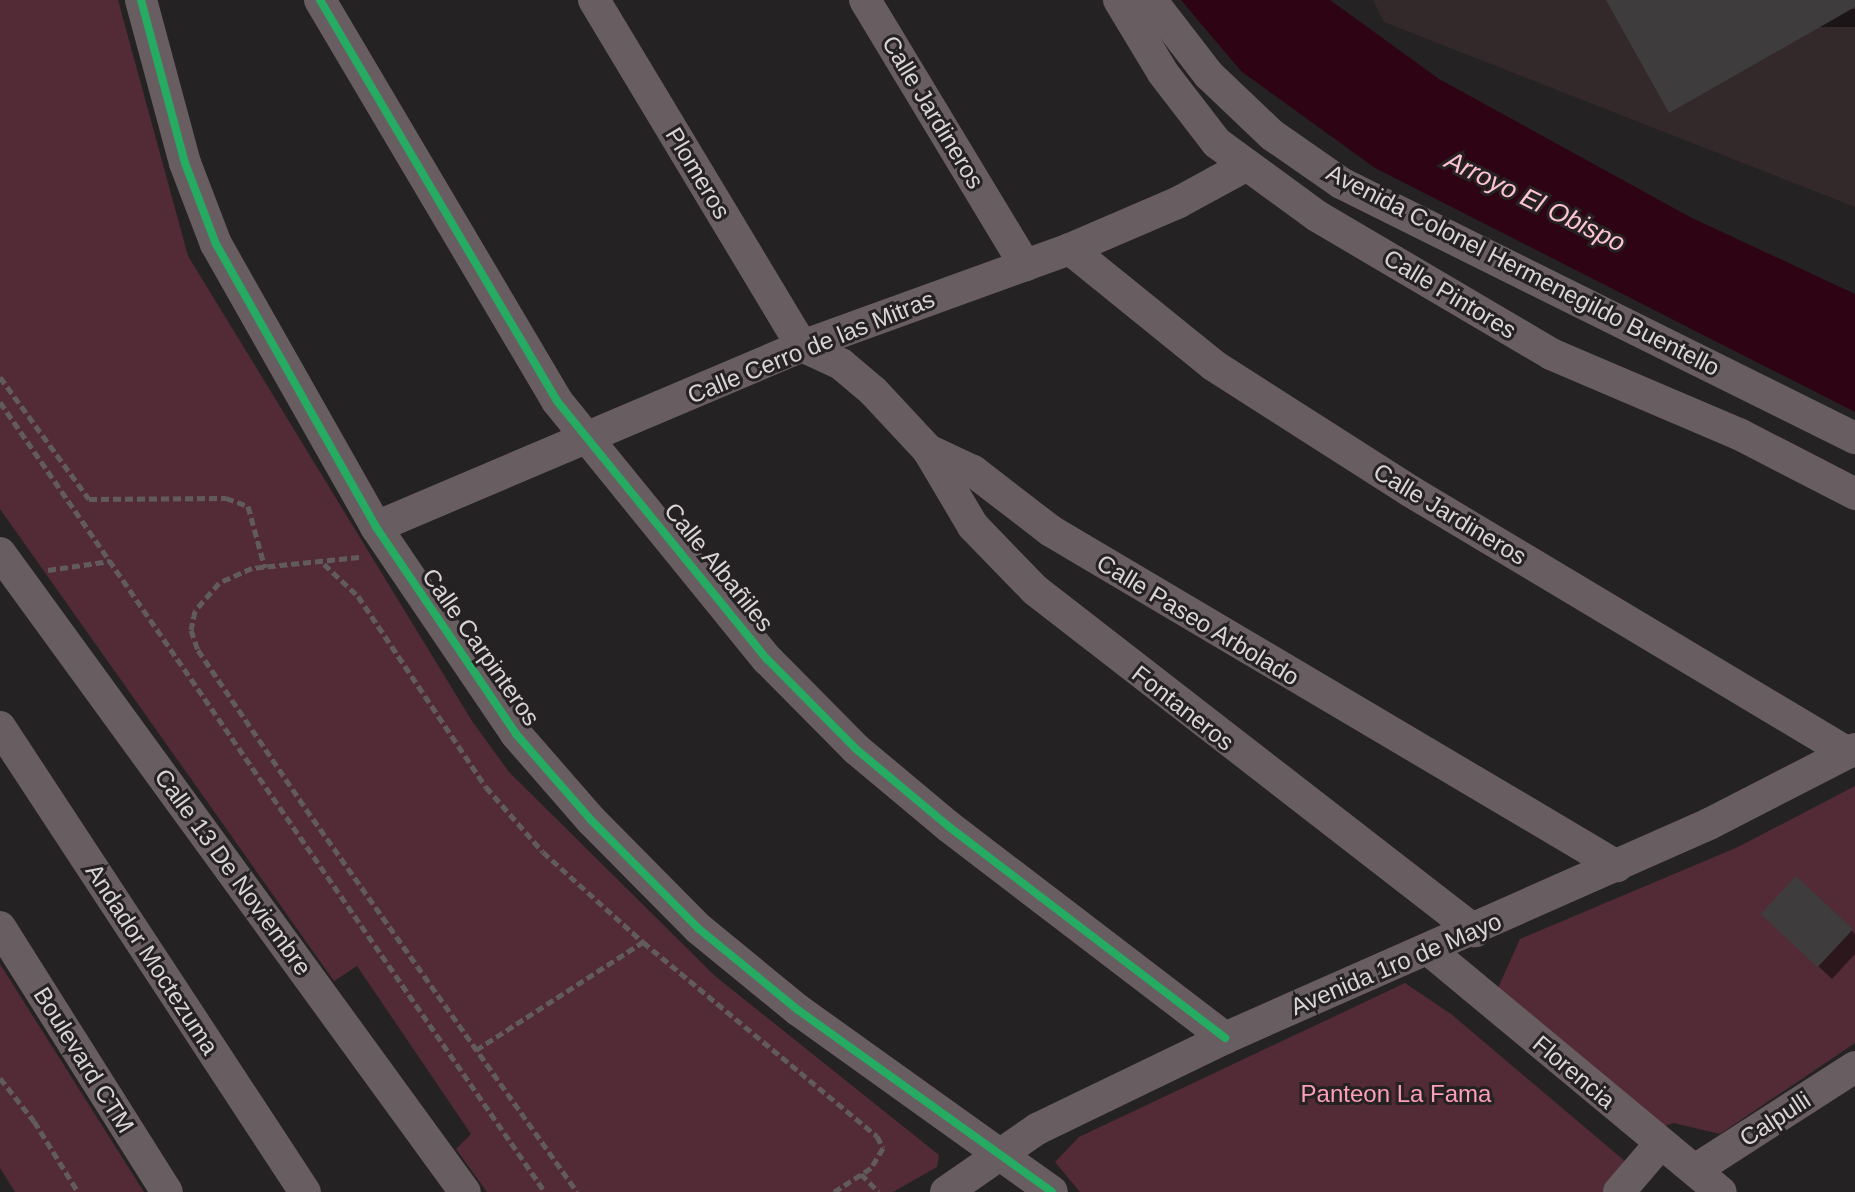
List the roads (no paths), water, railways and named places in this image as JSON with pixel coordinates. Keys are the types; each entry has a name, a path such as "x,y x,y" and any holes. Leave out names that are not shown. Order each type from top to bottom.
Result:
{"street":[{"name":"Calle Carpinteros","path":"141,0 185,163 216,244 384,539 516,734 591,820 699,929 798,1010 1052,1192"},
{"name":"Calle Albañiles","path":"320,0 557,401 767,659 856,749 948,826 1225,1038"},
{"name":"Plomeros","path":"594,0 802,346"},
{"name":"Calle Jardineros","path":"865,0 1025,265"},
{"name":"Calle Pintores","path":"1119,0 1185,104 1217,143 1317,216 1551,354 1739,434 1855,494"},
{"name":"Avenida Colonel Hermenegildo Buentello","path":"1151,0 1209,75 1272,135 1341,183 1855,438"},
{"name":"Calle Cerro de las Mitras","path":"384,539 589,440 802,346 1070,249 1179,202 1245,166"},
{"name":"Calle Jardineros","path":"1070,249 1213,365 1410,491 1851,751"},
{"name":"Calle Paseo Arbolado","path":"802,346 841,364 873,391 928,450 973,471 1051,531 1300,683 1617,866"},
{"name":"Fontaneros","path":"928,450 973,526 1035,590 1475,931"},
{"name":"Calle 13 De Noviembre","path":"8,563 465,1192"},
{"name":"Andador Moctezuma","path":"0,727 305,1192"},
{"name":"Avenida 1ro de Mayo","path":"946,1192 1004,1156 1037,1129 1225,1038 1475,931 1617,866 1851,751"},
{"name":"Boulevard CTM","path":"0,927 167,1192"},
{"name":"Florencia","path":"1429,950 1721,1192"},
{"name":"Calpulli","path":"1695,1170 1855,1067"},
{"path":"1619,1192 1660,1144"}],"water":[{"name":"Arroyo El Obispo","path":"1181,0 1330,0 1439,79 1690,217 1855,294 1855,412 1375,168 1241,71"}],"park label":[{"name":"Panteon La Fama","path":"1396,1094"}]}
